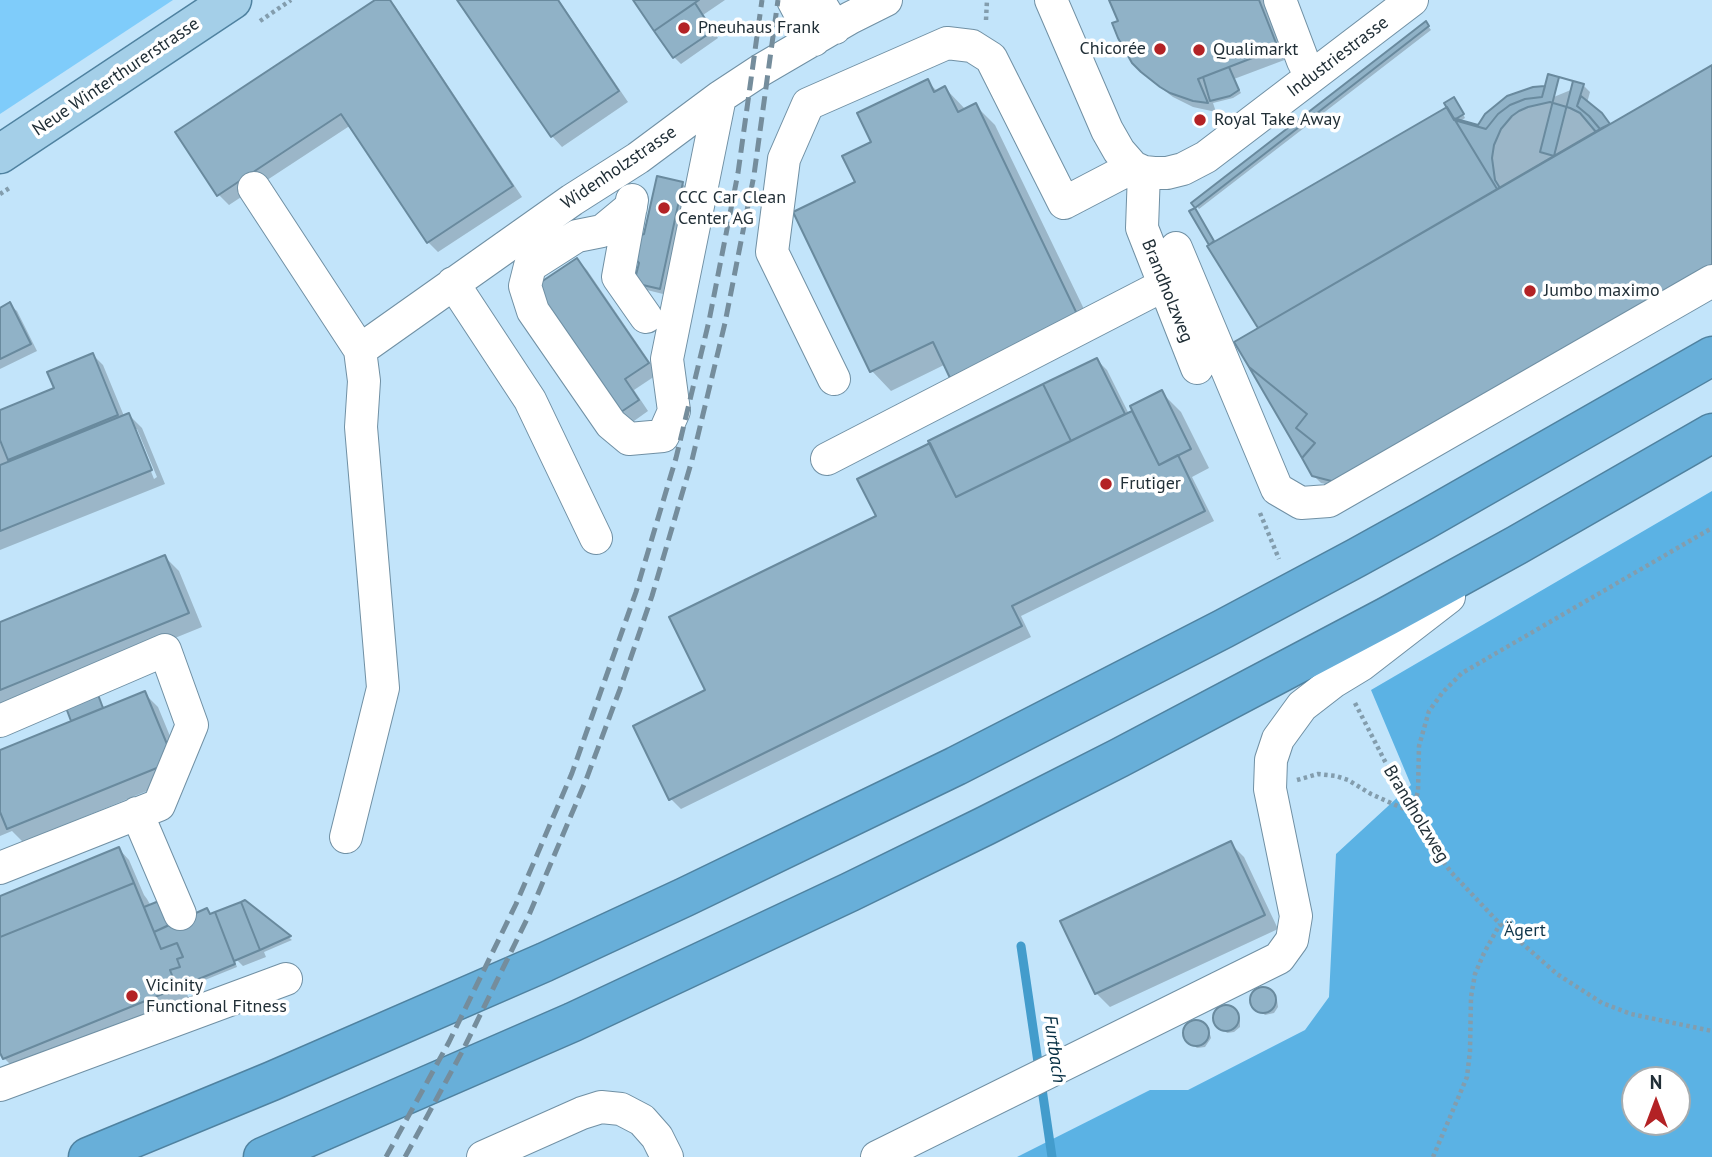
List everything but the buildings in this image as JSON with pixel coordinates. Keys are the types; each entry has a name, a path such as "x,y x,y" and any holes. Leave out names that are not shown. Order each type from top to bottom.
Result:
{"highway":[{"path":"88,1157 272,1081 545,962 932,778 1108,689 1344,564 1712,356"},
{"path":"263,1157 573,1022 862,886 1291,668 1517,545 1712,433"}],"main road":[{"name":"Neue Winterthurerstrasse","path":"0,154 232,0"}],"street":[{"path":"793,0 824,34"},
{"path":"818,0 824,34"},
{"name":"Widenholzstrasse","path":"360,350 572,200 638,158 720,97 784,57 886,0"},
{"path":"834,379 772,252 784,159 807,104 947,43 972,46 992,58 1064,202 1139,169 1119,151 1107,130 1051,0"},
{"path":"1280,0 1311,77"},
{"name":"Industriestrasse","path":"1139,169 1167,173 1183,169 1206,157 1412,0"},
{"path":"784,57 807,104"},
{"path":"631,207 602,231 577,236 530,266 525,286 533,311 611,424 629,439 663,436 674,411 667,359 720,97"},
{"path":"638,158 618,277 646,317"},
{"name":"Brandholzweg","path":"1139,169 1142,228 1197,368"},
{"path":"254,187 360,350 364,381 361,427 383,688 346,837"},
{"path":"1176,248 1277,488 1301,503 1329,501 1712,281"},
{"path":"453,283 530,400 596,538"},
{"path":"827,459 1164,285"},
{"path":"877,1157 1279,958 1292,940 1296,916 1270,789 1271,760 1278,739 1302,706 1361,665 1517,545"},
{"path":"0,722 165,650 192,725 159,805 0,868"},
{"path":"137,813 180,914"},
{"path":"0,1085 286,979"},
{"path":"483,1157 582,1112 601,1107 621,1109 642,1120 657,1137 667,1157"}],"path":[{"path":"1318,774 1348,780 1411,812 1418,792 1419,746 1429,711 1462,673 1712,528"},
{"name":"Brandholzweg","path":"1353,699 1429,843 1451,872 1500,924 1557,974 1602,1003 1630,1014 1712,1031"},
{"path":"1433,1157 1467,1077 1471,997 1475,974 1483,953 1500,924"}],"shaded area":[{"path":"0,0 173,0 0,114"}],"green space":[{"name":"Ägert","path":"1712,491 1712,1157 1017,1157 1150,1090 1188,1090 1305,1030 1329,997 1336,854 1411,785 1371,690"}],"waterway":[{"name":"Furtbach","path":"1021,946 1039,1069"},
{"name":"Furtbach","path":"1041,1082 1052,1157"}],"railway":[{"path":"386,1157 449,1042 516,904 572,773 636,592 676,458 709,321 738,173 762,0"},
{"path":"405,1157 463,1050 529,915 586,780 652,596 692,460 725,323 754,175 778,0"}],"place":[{"name":"Pneuhaus Frank","path":"684,28"},
{"name":"Chicorée","path":"1160,49"},
{"name":"Qualimarkt","path":"1199,50"},
{"name":"Royal Take Away","path":"1200,120"},
{"name":"CCC Car Clean Center AG","path":"664,208"},
{"name":"Jumbo maximo","path":"1530,291"},
{"name":"Frutiger","path":"1106,484"},
{"name":"Vicinity Functional Fitness","path":"132,996"}]}
